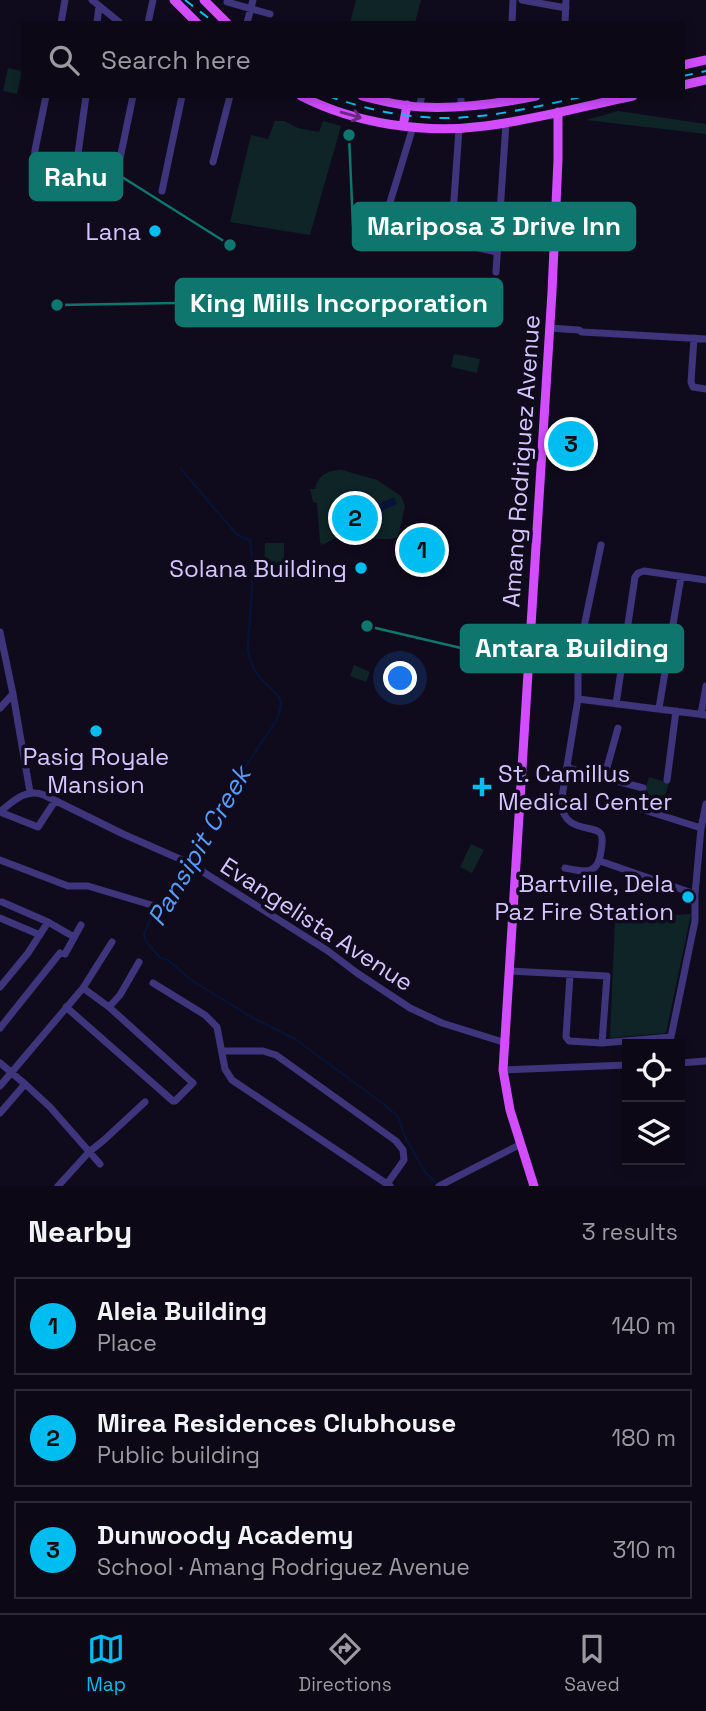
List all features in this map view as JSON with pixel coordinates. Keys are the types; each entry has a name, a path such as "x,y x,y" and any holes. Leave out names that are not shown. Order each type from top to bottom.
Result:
{"main road":[{"path":"174,0 195,21"},
{"path":"204,0 225,21"},
{"path":"685,65 706,60"},
{"path":"685,85 706,80"},
{"path":"305,98 355,117 403,126 459,128 506,123 624,98"},
{"path":"372,98 419,107 461,107 508,99"},
{"path":"403,126 407,105"},
{"name":"Amang Rodriguez Avenue","path":"534,1186 507,1099 503,1070 549,331 558,112"},
{"path":"541,116 559,136"}],"street":[{"path":"61,21 65,0"},
{"path":"92,0 118,21"},
{"path":"148,21 153,0"},
{"path":"247,21 253,0"},
{"path":"512,21 513,0"},
{"path":"522,0 566,4"},
{"path":"227,2 270,14"},
{"path":"97,21 99,6"},
{"path":"46,98 34,166 74,172 86,98"},
{"path":"116,178 133,98"},
{"path":"162,191 182,98"},
{"path":"214,162 230,98"},
{"path":"419,107 421,98"},
{"path":"461,98 461,107"},
{"path":"496,272 506,123"},
{"path":"413,127 384,226 497,252"},
{"path":"451,242 459,128"},
{"path":"549,331 706,339"},
{"path":"694,338 691,382 693,387 702,388"},
{"path":"565,868 590,871 600,860 602,845 600,833 572,823 562,810 561,803 578,699 578,663 601,545"},
{"path":"616,704 635,577 644,571 706,580"},
{"path":"659,708 681,577"},
{"path":"1,638 30,792 20,796 0,812 38,827 55,801"},
{"path":"578,699 704,714 706,686"},
{"path":"0,708 13,694"},
{"path":"667,780 676,711"},
{"path":"604,778 618,728"},
{"path":"568,768 643,788"},
{"name":"Evangelista Avenue","path":"30,792 38,792 189,863 328,951 410,1008 442,1023 506,1043"},
{"path":"519,800 561,803"},
{"path":"570,975 567,1040 602,1042 671,1037 695,921 701,828 706,804"},
{"path":"638,808 701,828"},
{"path":"0,860 68,886 88,886 158,906"},
{"path":"600,860 695,894"},
{"path":"2,902 75,937"},
{"path":"0,918 40,935"},
{"path":"0,988 48,922"},
{"path":"0,1028 63,954 81,925"},
{"path":"0,1086 83,988 112,943"},
{"path":"109,1007 120,995 139,961"},
{"path":"509,971 607,976 602,1042"},
{"path":"153,983 205,1015 217,1027 225,1069 232,1080 388,1185 404,1160 403,1150 396,1141 276,1055 263,1051 223,1051"},
{"path":"65,1007 175,1101 194,1082 109,1007 83,988"},
{"path":"685,1063 706,1061"},
{"path":"0,1063 50,1107 100,1164"},
{"path":"503,1070 622,1065"},
{"path":"0,1113 25,1084"},
{"path":"58,1186 89,1152 145,1102"},
{"path":"439,1186 521,1144"}],"green space":[{"path":"356,0 421,0 416,21 351,21"},
{"path":"8,68 21,71 17,94 3,91"},
{"path":"618,111 706,124 706,134 586,120"},
{"path":"275,121 284,121 298,128 319,132 323,121 341,126 310,235 230,222 251,135 268,139"},
{"path":"454,354 480,359 477,373 451,367"},
{"path":"342,470 377,480 401,496 405,506 398,537 371,539 354,536 349,539 334,539 322,545 317,503 313,502 310,489 315,489 324,474"},
{"path":"265,543 284,543 284,570 264,570"},
{"path":"354,665 370,672 366,682 350,676"},
{"path":"649,777 669,783 660,812 640,806"},
{"path":"471,844 484,850 472,873 460,867"},
{"path":"691,914 666,1033 610,1038 615,919"}],"water":[{"path":"394,497 397,504 375,514 372,507"}],"waterway":[{"name":"Pansipit Creek","path":"181,469 237,535 250,540 252,578 249,654 257,674 279,697 281,707 276,721 186,859"},
{"name":"Pansipit Creek","path":"184,864 164,908 151,918 144,934 146,941 160,958 168,960 191,980 253,1018 295,1039 385,1105 398,1117 406,1139 425,1172 435,1182"}],"railway":[{"path":"185,0 212,21"},
{"path":"685,76 706,71"},
{"path":"335,98 388,112 444,118 505,113 576,98"}],"place":[{"name":"Mariposa 3 Drive Inn","path":"349,135"},
{"name":"Lana","path":"155,231"},
{"name":"Rahu","path":"230,245"},
{"name":"King Mills Incorporation","path":"57,305"},
{"name":"Dunwoody Academy","path":"571,444"},
{"name":"Mirea Residences Clubhouse","path":"355,518"},
{"name":"Aleia Building","path":"422,550"},
{"name":"Solana Building","path":"361,568"},
{"name":"Antara Building","path":"367,626"},
{"name":"Pasig Royale Mansion","path":"96,731"},
{"name":"St. Camillus Medical Center","path":"482,787"},
{"name":"Bartville, Dela Paz Fire Station","path":"688,897"}]}
